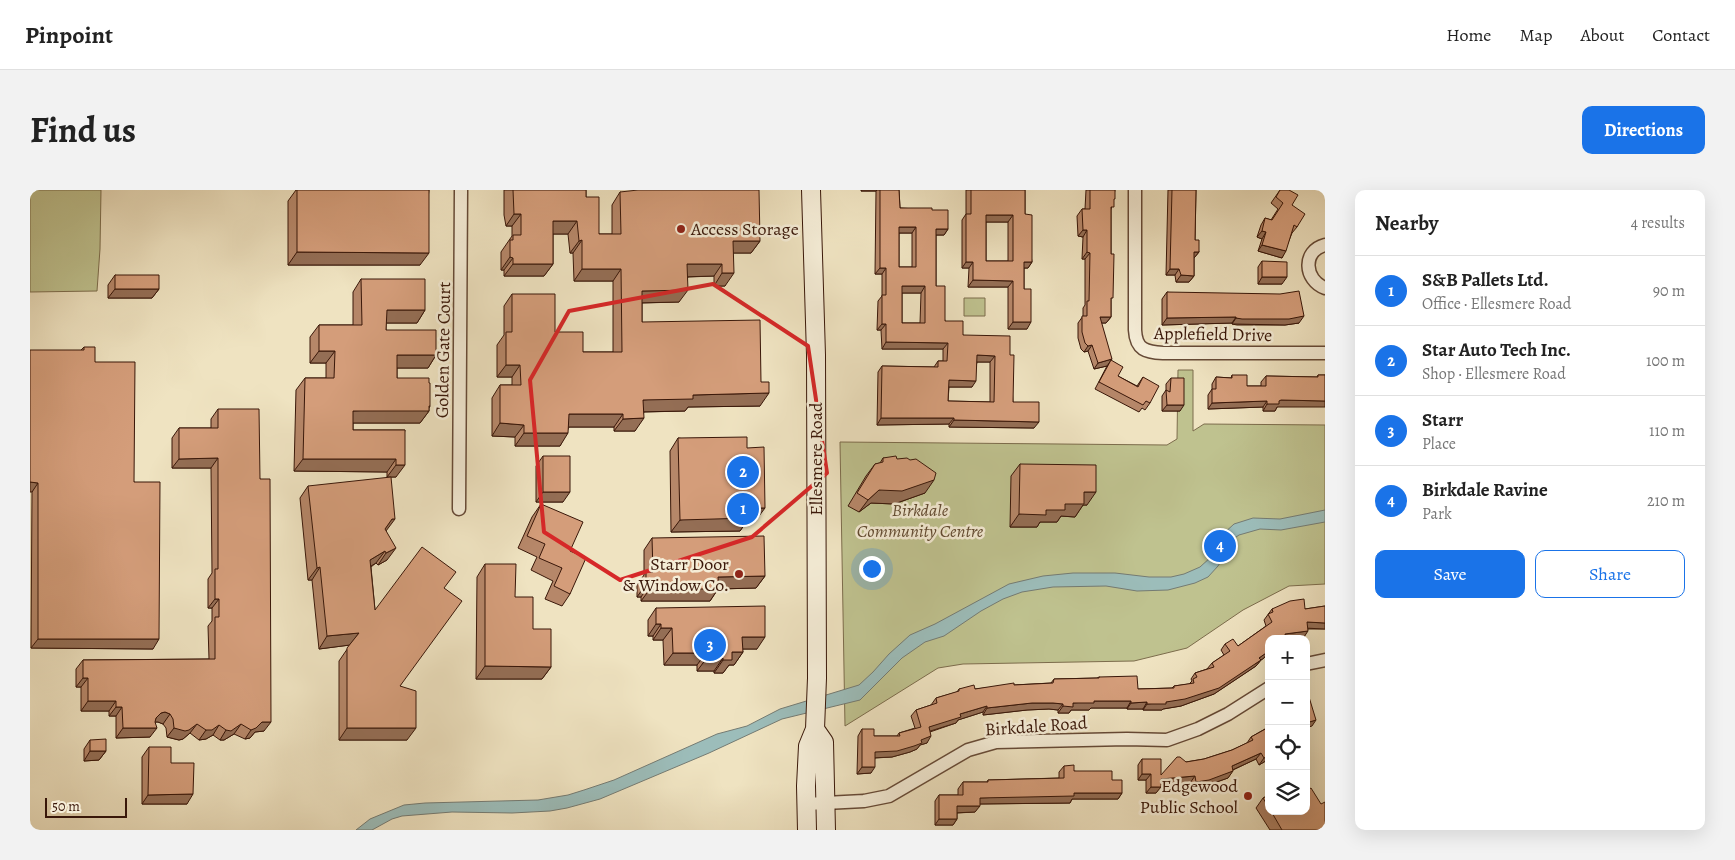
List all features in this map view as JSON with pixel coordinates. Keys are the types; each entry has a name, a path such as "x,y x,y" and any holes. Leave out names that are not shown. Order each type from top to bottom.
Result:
{"main road":[{"name":"Ellesmere Road","path":"806,830 808,746 815,729 817,678 816,355 811,190"},
{"name":"Ellesmere Road","path":"815,729 824,742 826,830"}],"street":[{"name":"Golden Gate Court","path":"459,509 461,190"},
{"name":"Applefield Drive","path":"1135,190 1135,338 1139,345 1150,353 1325,353"},
{"path":"1325,245 1313,253 1309,261 1308,270 1318,286 1325,288"},
{"path":"1310,663 1325,660"},
{"name":"Birkdale Road","path":"806,804 864,801 889,796 968,750 996,742 1167,740 1198,729 1228,714 1265,691"}],"highlighted area":[{"path":"713,284 808,346 827,473 752,537 620,580 544,532 530,380 569,311"}],"green space":[{"path":"30,190 101,190 97,291 30,292"},
{"path":"964,298 985,298 985,316 964,316"},
{"name":"Birkdale Community Centre","path":"1178,370 1193,370 1193,431 1204,424 1325,425 1325,584 1289,586 1243,610 1187,648 1134,661 963,664 938,668 845,726 840,442 1167,445 1177,439"}],"water":[{"path":"1325,510 1325,522 1281,530 1260,529 1239,535 1230,541 1224,557 1208,577 1195,583 1168,590 1137,591 1106,586 1053,587 1022,592 1003,599 981,611 944,636 925,642 902,658 860,700 782,719 709,753 600,799 550,811 512,813 452,812 402,816 392,819 372,830 356,830 370,819 404,805 538,800 584,790 614,780 717,734 747,726 780,709 859,685 910,635 935,624 1009,584 1043,576 1073,573 1115,573 1149,577 1171,577 1184,574 1200,567 1211,557 1219,545 1222,535 1234,524 1253,518 1280,519"}],"building":[{"path":"297,190 429,190 429,253 297,252"},
{"path":"513,190 586,190 586,197 599,197 599,234 621,234 620,192 638,190 759,190 760,241 733,241 734,273 722,273 722,264 687,264 688,290 642,291 642,322 760,320 761,382 769,382 769,393 693,395 693,399 643,400 644,418 623,419 623,414 569,414 568,433 524,433 524,425 500,423 500,385 521,385 520,365 506,365 506,332 512,332 512,294 555,294 555,332 583,332 583,352 622,352 621,269 582,269 582,240 579,241 577,221 553,221 553,264 513,264 513,258 510,257 510,240 513,240 513,235 521,235 521,214 514,214"},
{"path":"880,190 899,190 900,208 948,210 948,229 936,229 936,286 945,286 945,321 963,321 963,335 1010,336 1010,355 1014,355 1013,402 1039,402 1039,422 954,420 954,418 881,418 882,366 938,367 938,361 947,361 948,343 886,342 886,324 882,324 882,295 886,295 886,268 880,268","holes":["899,227 916,227 916,267 899,267","902,286 925,286 925,323 902,323","977,355 995,356 994,402 948,401 949,380 976,381"]},
{"path":"971,190 1025,190 1025,214 1032,215 1032,262 1024,262 1024,289 1031,289 1031,322 1013,322 1013,281 973,280 973,262 966,262 966,214 971,214","holes":["986,215 1013,215 1013,261 986,261"]},
{"path":"1090,190 1115,190 1114,207 1111,207 1111,254 1114,254 1111,317 1100,317 1112,359 1098,363 1092,345 1088,346 1085,343 1082,332 1082,316 1087,316 1087,301 1089,301 1090,253 1087,252 1087,230 1083,230 1082,209 1090,209"},
{"path":"1172,190 1196,190 1195,240 1199,240 1199,252 1194,252 1194,276 1181,275 1179,269 1170,269"},
{"path":"1280,190 1289,190 1298,195 1292,205 1305,214 1297,227 1294,225 1286,251 1262,245 1266,232 1262,231 1265,218 1272,220 1283,203 1276,197"},
{"path":"1262,261 1287,262 1287,277 1262,277"},
{"path":"115,275 159,275 159,289 115,289"},
{"path":"361,279 425,279 425,310 387,310 386,330 436,330 436,355 397,355 397,378 429,378 429,411 353,411 353,430 405,430 405,465 396,465 396,459 303,459 305,378 334,378 335,351 319,351 319,325 362,325"},
{"path":"1299,291 1304,316 1289,319 1242,319 1236,317 1167,318 1167,292 1280,294"},
{"path":"84,347 95,347 95,362 135,362 134,482 160,482 159,639 38,639 38,483 30,482 30,350 84,350"},
{"path":"1111,360 1123,367 1118,376 1138,387 1143,377 1159,386 1150,403 1146,401 1143,405 1099,382"},
{"path":"1232,375 1247,375 1247,386 1266,386 1266,376 1318,377 1318,375 1325,375 1325,401 1281,400 1279,404 1267,404 1267,401 1212,403 1212,389 1216,389 1216,377 1232,378"},
{"path":"1171,378 1184,378 1184,405 1167,405 1166,390 1170,392"},
{"path":"218,409 259,409 260,479 270,479 271,722 262,722 251,730 241,724 231,731 219,725 212,730 206,730 197,724 185,731 174,728 173,719 170,714 165,712 156,718 157,728 123,728 122,707 116,707 116,701 88,701 88,678 83,678 83,660 215,659 215,617 219,617 219,599 215,599 215,569 218,569 218,458 179,459 179,428 218,428"},
{"path":"747,437 747,448 764,447 765,508 748,508 749,518 680,520 678,438"},
{"path":"543,456 570,456 570,492 543,492"},
{"path":"896,456 897,459 916,459 936,473 934,480 902,491 879,490 868,500 857,493 875,464 883,462 883,458"},
{"path":"1020,464 1096,465 1096,492 1084,492 1084,504 1065,504 1065,510 1046,510 1046,515 1019,514"},
{"path":"391,477 395,519 392,519 385,529 396,548 386,553 385,551 370,560 375,610 422,547 456,572 444,588 462,601 400,686 416,691 416,728 347,728 347,648 359,633 327,636 320,567 317,568 308,486"},
{"path":"541,504 583,522 570,551 586,558 570,594 554,586 562,568 539,558 545,544 527,536"},
{"path":"764,536 765,576 718,577 719,589 650,589 650,584 646,584 646,572 653,572 652,538"},
{"path":"485,564 516,564 515,597 533,597 533,629 551,629 551,667 485,666"},
{"path":"1304,599 1305,609 1325,606 1325,623 1307,622 1308,631 1285,635 1265,635 1265,654 1259,658 1261,660 1219,688 1185,699 1166,702 1166,704 1131,703 1131,701 1094,701 1094,703 1073,703 1073,707 1053,703 1032,703 987,708 987,706 960,714 961,717 929,727 931,736 921,740 922,743 897,751 875,752 875,767 862,767 862,729 874,729 874,736 900,736 899,733 921,727 916,710 937,703 936,698 974,685 975,689 1014,683 1014,685 1053,683 1054,679 1137,676 1138,689 1174,688 1174,686 1194,683 1193,679 1197,677 1195,673 1214,667 1212,663 1230,651 1225,644 1233,639 1238,646 1272,622 1268,614 1273,612 1272,609 1290,601"},
{"path":"765,606 765,637 742,637 743,652 732,652 732,660 723,660 723,658 706,659 706,653 673,653 672,628 661,628 661,624 656,624 656,608"},
{"path":"1310,700 1316,720 1310,722"},
{"path":"1265,729 1265,757 1261,753 1232,766 1233,771 1209,780 1196,782 1195,776 1161,779 1161,787 1151,787 1151,774 1142,774 1142,759 1161,759 1161,775 1177,757 1186,762 1204,759 1232,750 1253,740 1251,737"},
{"path":"106,739 106,751 90,751 90,740"},
{"path":"149,747 171,747 171,763 194,763 193,794 148,795"},
{"path":"1074,765 1074,771 1112,771 1112,780 1122,780 1122,793 1074,793 1074,796 980,798 980,806 957,806 957,819 939,819 939,795 963,795 963,782 1064,778 1064,766"},
{"path":"1310,789 1321,804 1325,802 1325,830 1282,830 1273,815 1310,815"}],"place":[{"name":"Access Storage","path":"681,229"},
{"name":"Star Auto Tech Inc.","path":"743,472"},
{"name":"S&B Pallets Ltd.","path":"743,509"},
{"name":"Birkdale Ravine","path":"1220,546"},
{"name":"Starr Door & Window Co.","path":"739,574"},
{"name":"Starr","path":"710,645"},
{"name":"Edgewood Public School","path":"1248,796"}]}
